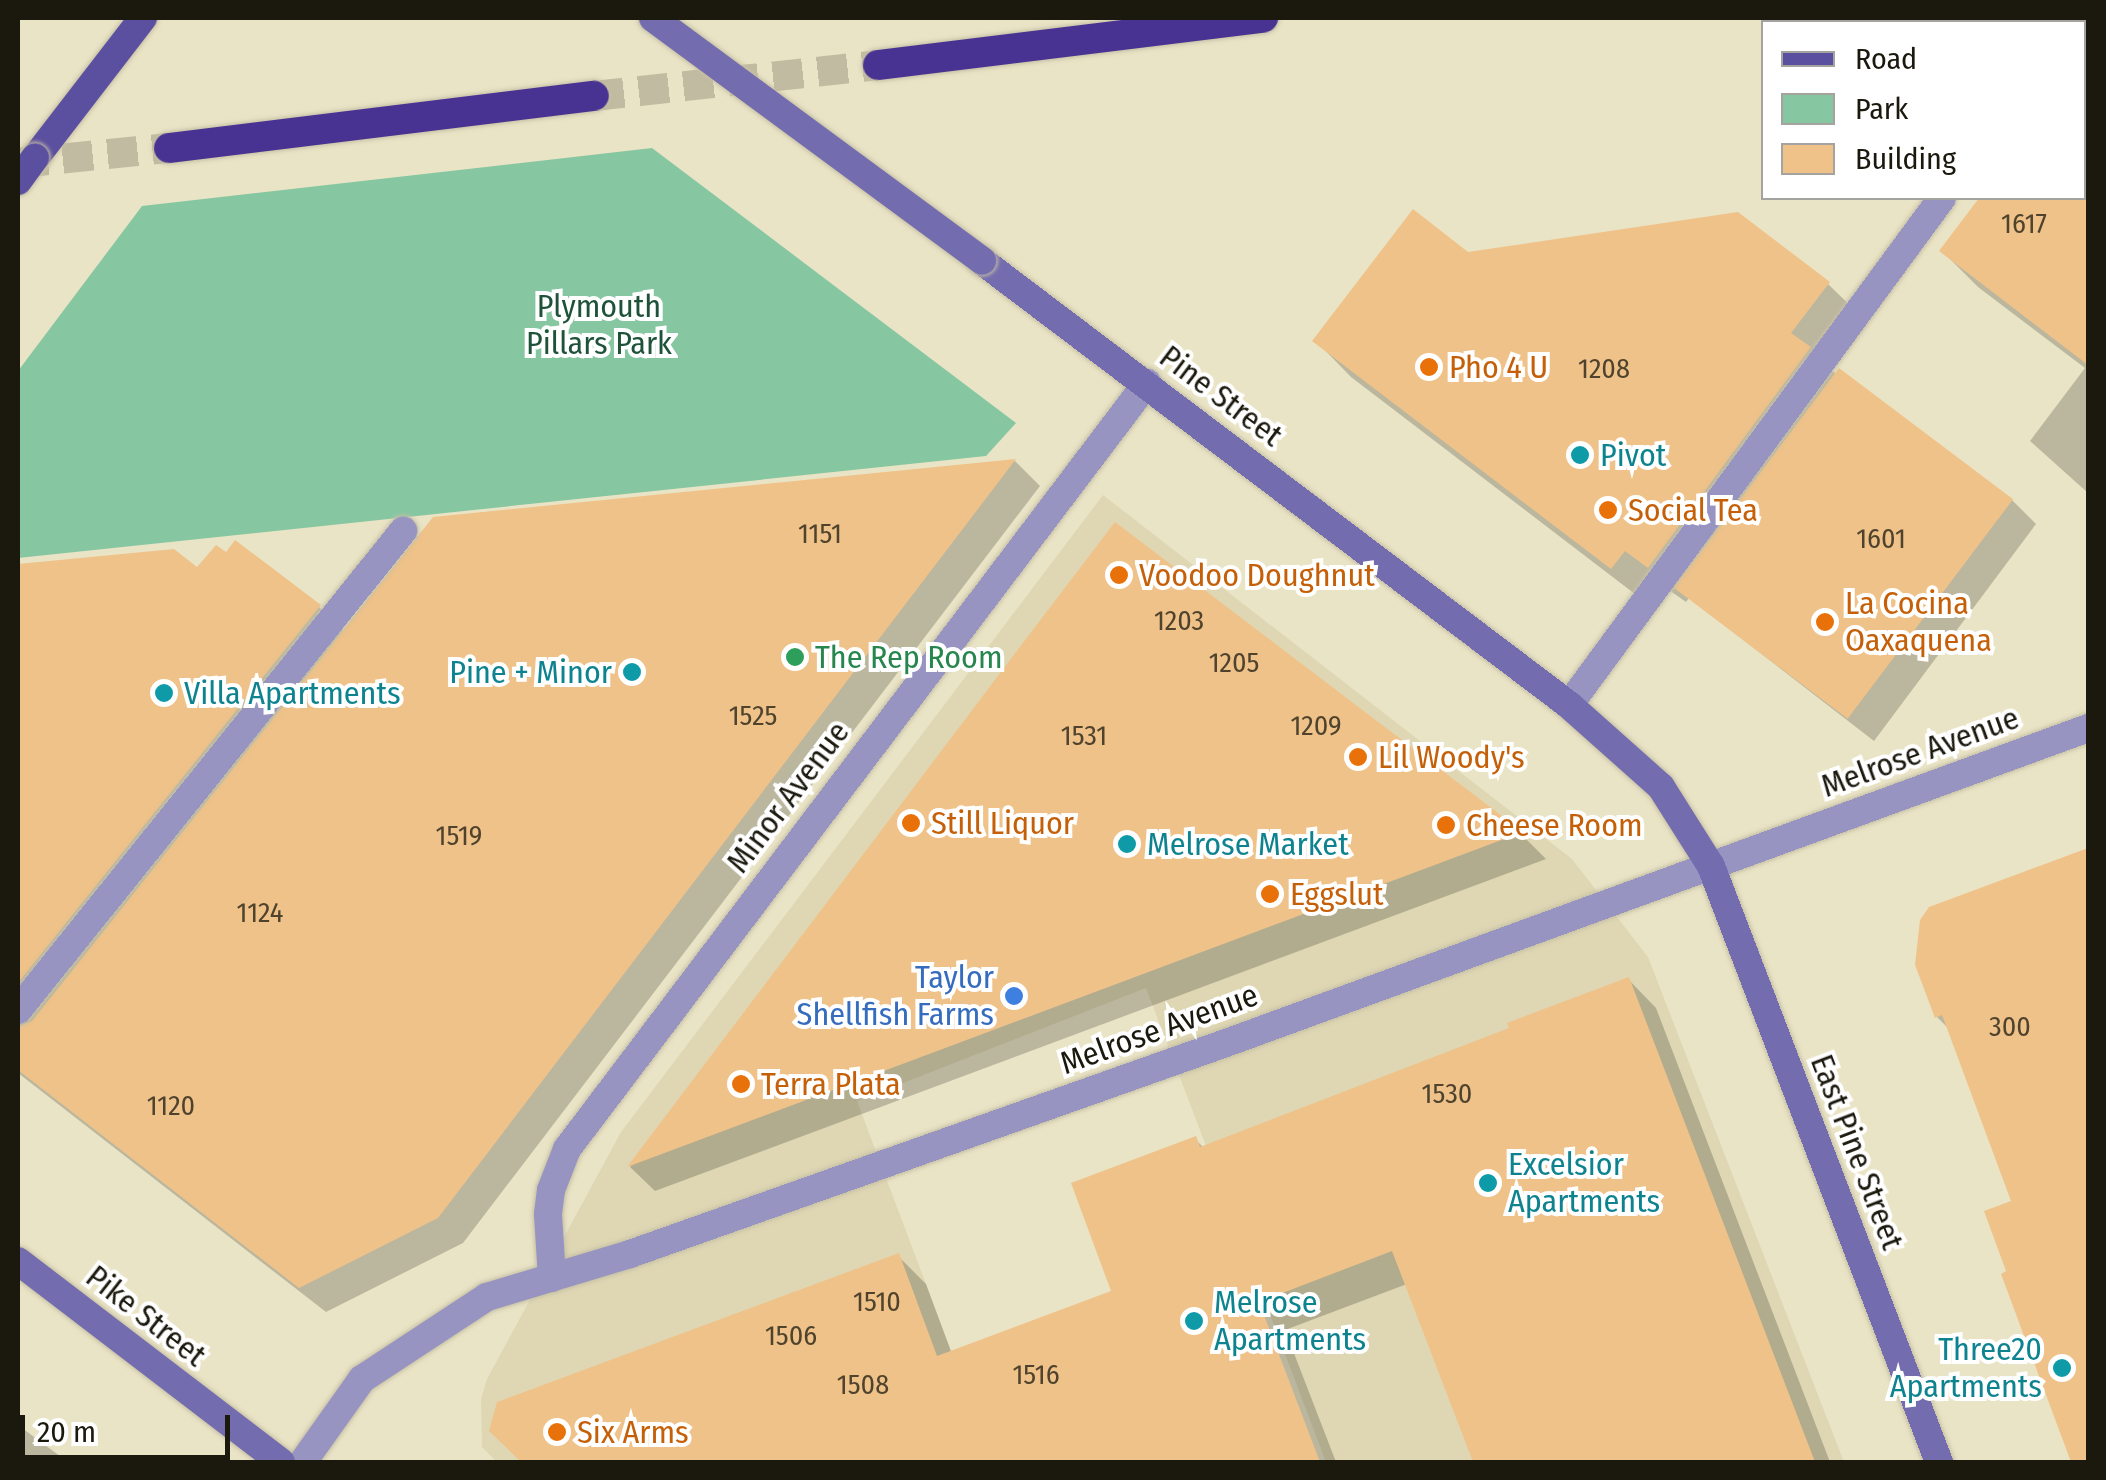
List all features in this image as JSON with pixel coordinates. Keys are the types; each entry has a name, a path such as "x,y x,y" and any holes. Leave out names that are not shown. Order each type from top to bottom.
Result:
{"highway":[{"path":"878,65 1263,18"},
{"path":"169,148 594,96"}],"main road":[{"path":"18,181 142,18"},
{"name":"Pine Street","path":"654,18 1147,383 1569,706 1660,788 1711,866"},
{"name":"East Pine Street","path":"1711,866 1938,1462"},
{"name":"Pike Street","path":"18,1261 280,1462"}],"street":[{"path":"1569,706 1941,200"},
{"name":"Minor Avenue","path":"552,1278 548,1214 551,1190 567,1149 1147,383"},
{"path":"18,1010 403,532"},
{"name":"Melrose Avenue","path":"303,1462 362,1378 487,1297 630,1254 1237,1040 2088,728"}],"shaded area":[{"path":"1103,495 1572,859 1648,957 1844,1462 1326,1462 1146,988 857,1101 993,1462 497,1462 482,1447 481,1399 487,1379 621,1132"}],"green space":[{"name":"Plymouth Pillars Park","path":"652,148 1016,423 986,456 18,558 18,371 142,206"}],"building":[{"path":"2088,198 2088,365 1939,251 1977,200"},
{"name":"Pivot","path":"1413,209 1468,252 1738,212 1830,282 1791,333 1811,347 1648,568 1625,551 1611,569 1312,341"},
{"path":"1839,368 2013,499 1848,719 1674,588"},
{"path":"1016,459 438,1218 299,1288 18,1070 18,1027 32,1021 433,517"},
{"path":"1115,522 1523,832 627,1167 1016,652"},
{"name":"Villa Apartments","path":"235,540 321,605 18,983 18,564 174,549 197,567 216,545 226,552"},
{"path":"2088,848 2088,1462 2071,1462 2001,1274 2006,1271 1984,1211 2011,1201 1942,1015 1935,1018 1915,965 1920,920 1929,907"},
{"path":"1629,977 1815,1462 1473,1462 1392,1251 1259,1302 1320,1462 521,1462 489,1431 497,1402 899,1253 937,1356 1111,1291 1071,1183 1196,1136 1200,1147 1509,1028 1507,1023"}],"tunnel":[{"path":"594,96 878,65"},
{"path":"18,163 169,148"}],"place":[{"name":"Pho 4 U","path":"1429,367"},
{"name":"Pivot","path":"1580,455"},
{"name":"Social Tea","path":"1608,510"},
{"name":"Voodoo Doughnut","path":"1119,575"},
{"name":"La Cocina Oaxaquena","path":"1825,622"},
{"name":"The Rep Room","path":"795,657"},
{"name":"Pine + Minor","path":"632,672"},
{"name":"Villa Apartments","path":"164,693"},
{"name":"Lil Woody's","path":"1358,757"},
{"name":"Still Liquor","path":"911,823"},
{"name":"Cheese Room","path":"1446,825"},
{"name":"Melrose Market","path":"1127,844"},
{"name":"Eggslut","path":"1270,894"},
{"name":"Taylor Shellfish Farms","path":"1014,996"},
{"name":"Terra Plata","path":"741,1084"},
{"name":"Excelsior Apartments","path":"1488,1183"},
{"name":"Melrose Apartments","path":"1194,1321"},
{"name":"Three20 Apartments","path":"2062,1368"},
{"name":"Six Arms","path":"557,1432"}]}
